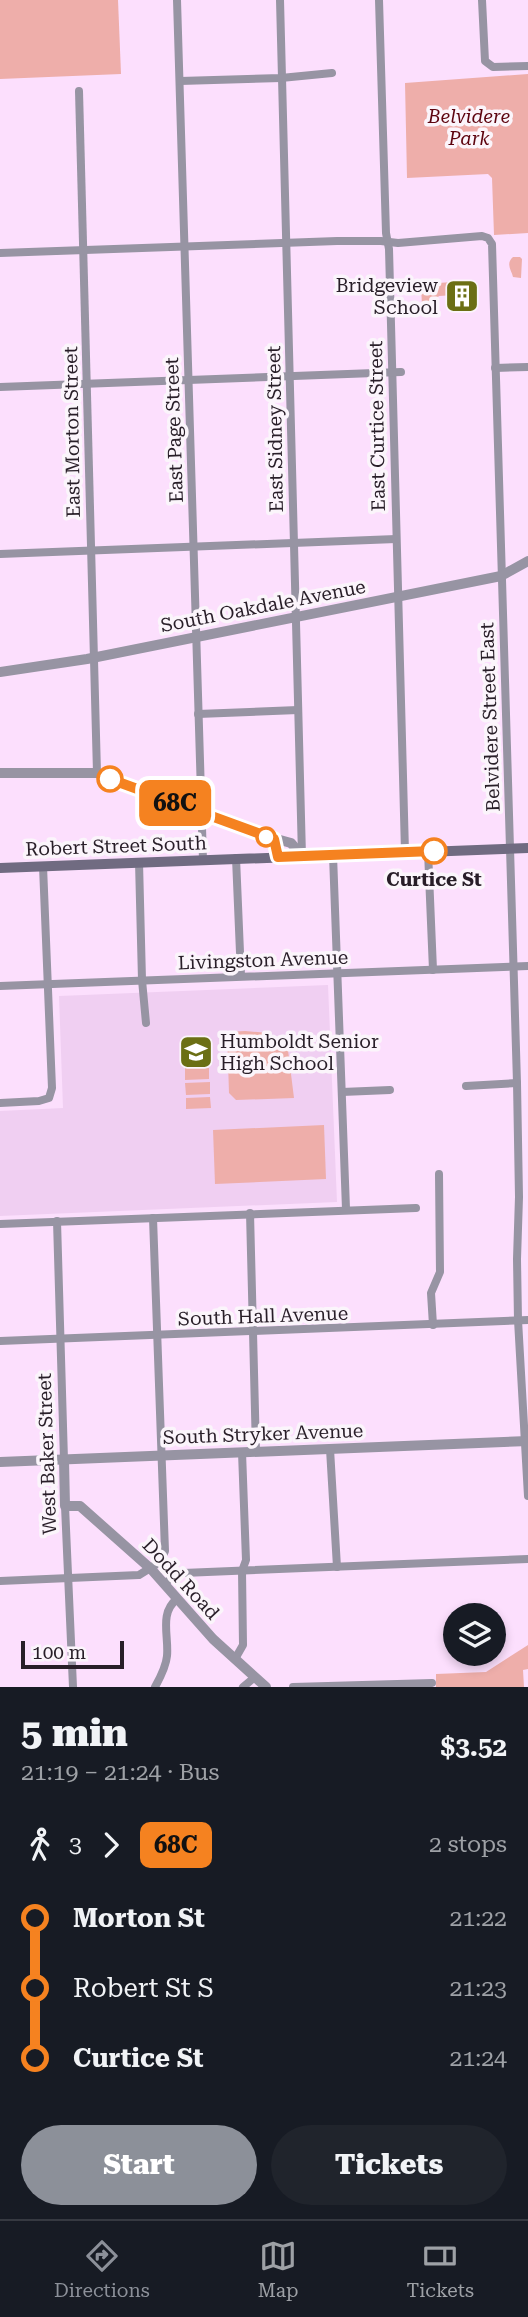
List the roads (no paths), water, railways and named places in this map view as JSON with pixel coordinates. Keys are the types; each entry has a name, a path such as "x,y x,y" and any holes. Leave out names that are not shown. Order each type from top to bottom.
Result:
{"main road":[{"name":"Robert Street South","path":"0,868 528,848"}],"street":[{"name":"East Page Street","path":"177,0 203,860"},
{"name":"East Sidney Street","path":"280,0 302,856"},
{"name":"East Curtice Street","path":"379,0 405,852"},
{"path":"481,0 483,55 488,65 528,66"},
{"path":"180,81 331,74"},
{"name":"East Morton Street","path":"79,91 97,773"},
{"name":"Belvidere Street East","path":"388,242 482,236 488,238 492,244 517,1083 518,1320 528,1496"},
{"path":"0,253 388,242"},
{"path":"495,368 528,366"},
{"path":"0,387 401,372"},
{"path":"0,554 396,539"},
{"name":"South Oakdale Avenue","path":"0,673 94,657 502,576 528,561"},
{"path":"198,714 298,710"},
{"path":"0,772 97,773 291,843 302,856"},
{"path":"274,839 278,857"},
{"path":"428,851 433,970"},
{"path":"333,855 346,1209"},
{"path":"236,858 241,976"},
{"path":"139,862 142,980 146,1023"},
{"path":"0,1103 49,1098 52,1088 43,866"},
{"name":"Livingston Avenue","path":"0,986 528,966"},
{"path":"466,1086 517,1083"},
{"path":"342,1092 390,1090"},
{"path":"433,1325 431,1293 440,1272 439,1174"},
{"path":"0,1224 416,1208"},
{"path":"250,1213 256,1451"},
{"path":"0,1581 139,1575 160,1562 165,1551 153,1218"},
{"name":"West Baker Street","path":"57,1221 65,1506 74,1687"},
{"name":"South Hall Avenue","path":"0,1341 528,1320"},
{"name":"South Stryker Avenue","path":"0,1462 526,1441"},
{"path":"330,1449 337,1567"},
{"path":"235,1659 243,1645 242,1572 246,1560 242,1452"},
{"name":"Dodd Road","path":"65,1506 80,1506 151,1569 213,1640 266,1687"},
{"path":"164,1584 183,1573 528,1559"},
{"path":"155,1687 167,1657 166,1614 170,1604 177,1599"},
{"path":"243,1687 255,1677"},
{"path":"293,1687 432,1683"}],"place":[{"name":"Bridgeview School","path":"462,296"},
{"name":"Curtice St","path":"434,851"},
{"name":"Humboldt Senior High School","path":"196,1052"}],"park label":[{"name":"Belvidere Park","path":"469,127"}]}
